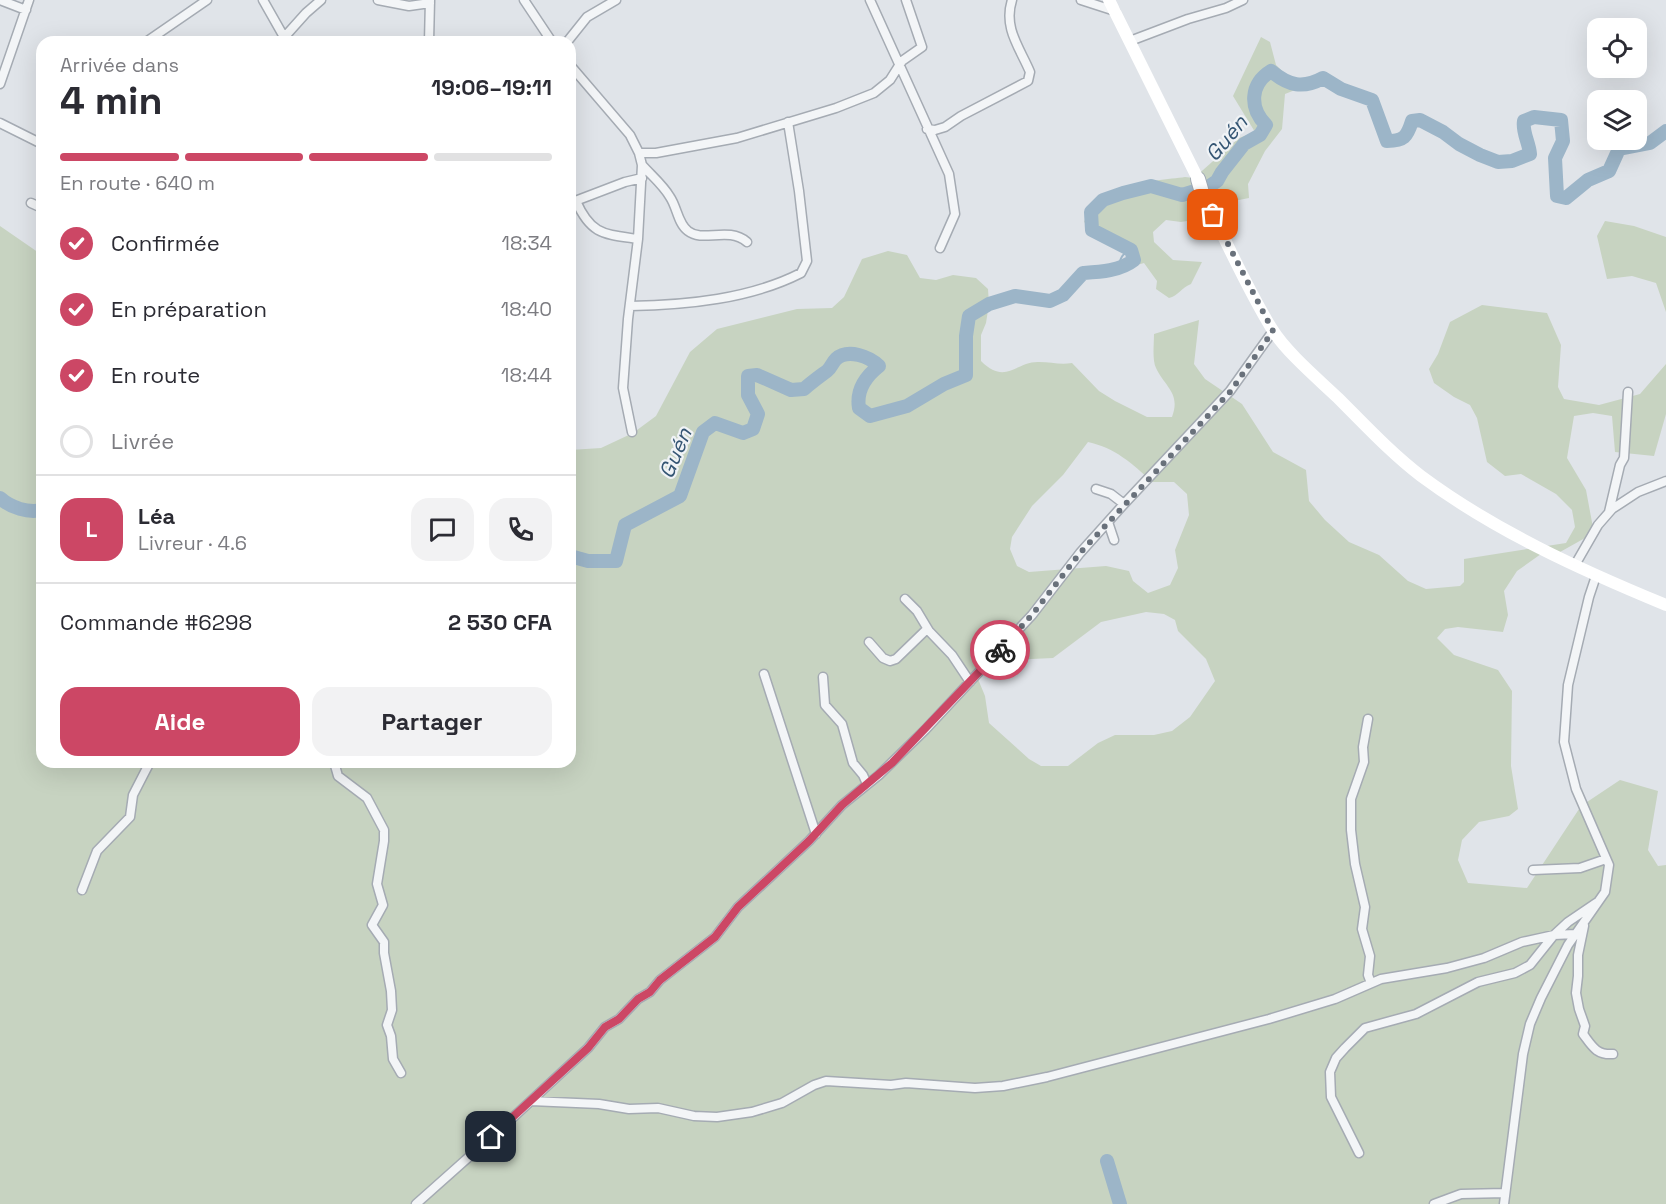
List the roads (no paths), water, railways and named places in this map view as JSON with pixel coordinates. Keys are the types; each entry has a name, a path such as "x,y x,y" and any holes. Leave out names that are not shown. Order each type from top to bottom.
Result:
{"main road":[{"path":"1112,6 1198,179 1203,196 1273,331 1333,394 1420,475 1471,510 1542,549 1596,576 1666,604"}],"street":[{"path":"0,0 26,10"},
{"path":"0,84 29,0"},
{"path":"155,36 207,0"},
{"path":"263,0 280,36"},
{"path":"286,36 321,0"},
{"path":"378,0 408,6 430,2 429,36"},
{"path":"524,0 548,36"},
{"path":"572,36 587,17 616,0"},
{"path":"870,0 949,174 955,214 940,248"},
{"path":"639,153 691,148 737,138 836,108 874,93 890,80 905,58 922,47 906,0"},
{"path":"927,129 935,130 945,127 961,116 1028,81 1030,72 1016,44 1008,18 1012,0"},
{"path":"1081,0 1112,6"},
{"path":"1130,40 1226,8 1243,0"},
{"path":"576,72 621,121 639,153 642,165 638,239 623,388 632,432"},
{"path":"630,306 700,301 760,290 801,273 807,261 788,122"},
{"path":"0,123 36,141"},
{"path":"642,165 664,188 688,232 700,235 738,236 747,242"},
{"path":"576,201 642,178"},
{"path":"31,203 36,205"},
{"path":"576,207 592,228 605,235 638,239"},
{"path":"416,1204 588,1048 605,1027 619,1019 638,999 650,992 660,980 715,937 738,907 816,834 842,805 908,747 1032,615 1080,553 1124,504 1230,392 1273,331"},
{"path":"1608,512 1624,458 1628,392"},
{"path":"1575,565 1608,512 1627,498 1666,480"},
{"path":"1096,489 1111,494 1124,504"},
{"path":"1108,522 1114,540"},
{"path":"1504,1204 1523,1054 1530,1024 1540,998 1575,934 1601,899 1608,879 1609,865 1576,789 1564,742 1568,685 1596,576"},
{"path":"905,599 917,611 927,629 952,655 970,682"},
{"path":"868,642 883,658 890,661 896,659 927,629"},
{"path":"764,674 816,834"},
{"path":"823,676 825,705 842,724 853,763 867,784"},
{"path":"1368,719 1363,747 1364,762 1351,799 1351,830 1355,864 1365,908 1362,929 1370,956 1368,975 1371,983"},
{"path":"82,890 97,851 130,817 133,795 147,768"},
{"path":"336,768 338,776 367,798 384,830 377,884 383,905 372,925 384,942 392,1010 387,1025 391,1036 393,1059 400,1073"},
{"path":"1533,870 1580,868 1606,859"},
{"path":"1359,1153 1331,1097 1330,1072 1336,1058 1345,1048 1365,1028 1410,1016 1478,982 1521,969 1534,961 1554,935 1568,922 1601,899"},
{"path":"1585,922 1578,955 1576,993 1577,1004 1585,1026 1583,1035 1594,1050 1613,1054"},
{"path":"531,1101 599,1104 629,1109 658,1108 694,1116 717,1117 752,1112 782,1103 814,1085 826,1082 906,1083 975,1088 1003,1086 1047,1077 1269,1019 1335,999 1387,977 1447,968 1484,958 1522,942 1554,935 1575,934"},
{"path":"1434,1204 1461,1194 1505,1192"}],"waterway":[{"name":"Guén","path":"576,558 588,561 616,561 625,525 680,496 703,432 715,423 743,433 753,429 758,414 748,395 748,376 757,375 791,390 804,389 828,370 836,359 847,354 859,355 879,366 860,390 859,408 870,416 907,406 944,384 966,375 966,336 969,316 989,304 1015,296 1050,301 1063,295 1083,273 1116,269 1134,260 1131,250 1092,230 1091,212 1103,200 1151,186 1182,195 1208,187 1217,181 1244,144 1260,135 1266,125 1257,111 1254,96 1259,83 1271,71 1290,83 1303,85 1323,78 1341,89 1372,100 1387,141 1401,139 1408,131 1412,121 1420,120 1443,132 1459,144 1498,162 1512,161 1530,154 1524,121 1534,117 1561,120 1563,141 1555,158 1557,196 1566,198 1588,180 1609,171 1619,149 1650,143 1666,131"},
{"path":"1118,268 1122,257 1131,250"},
{"name":"Guén","path":"0,498 20,509 36,511"},
{"path":"1107,1161 1120,1204"}]}
